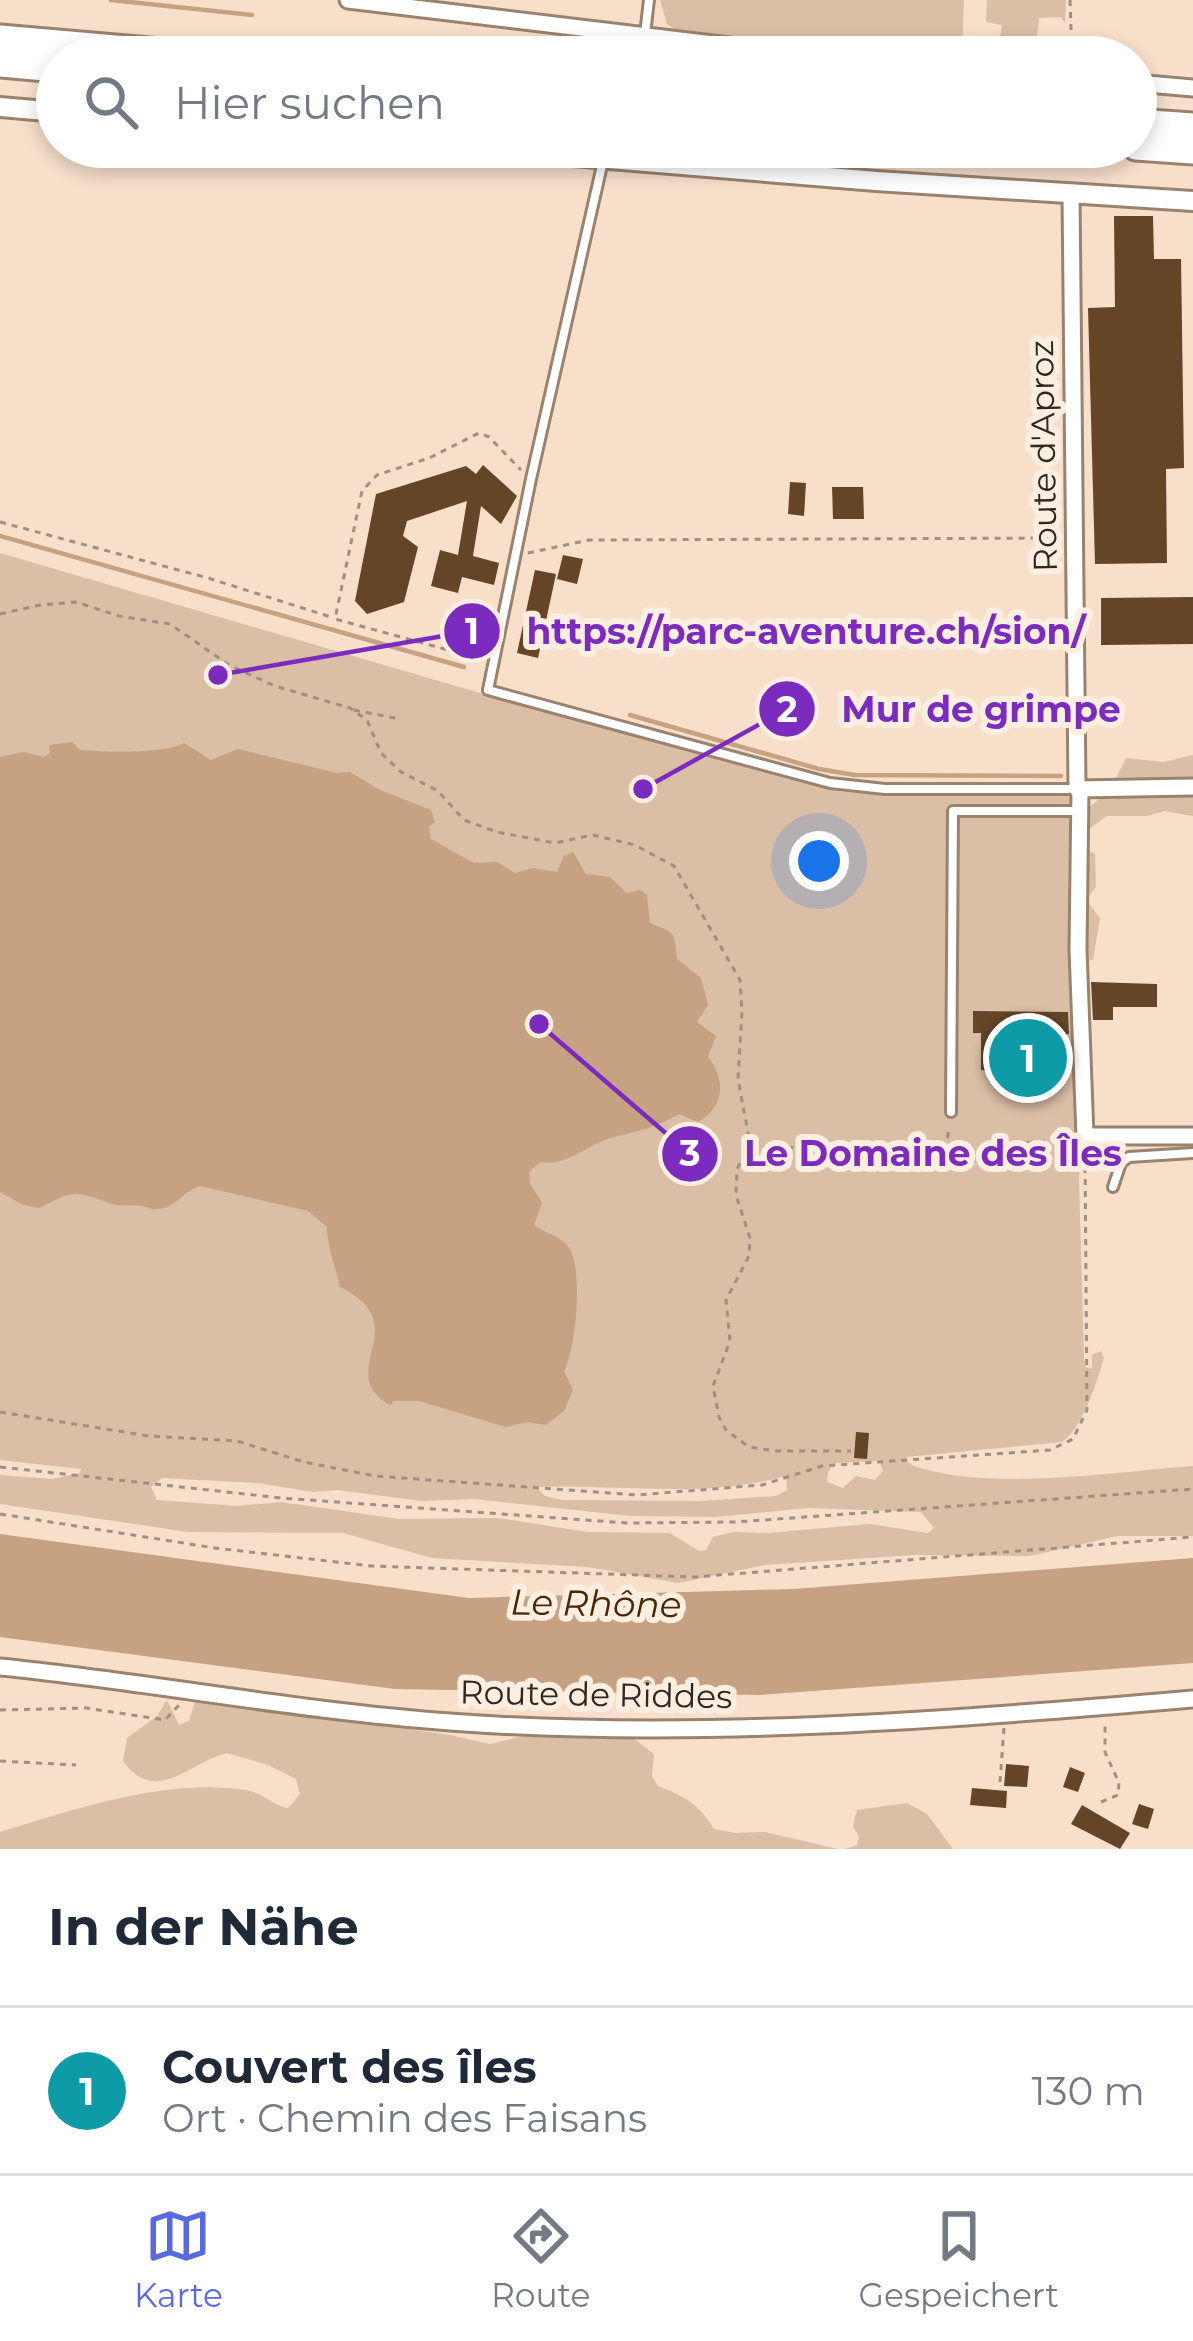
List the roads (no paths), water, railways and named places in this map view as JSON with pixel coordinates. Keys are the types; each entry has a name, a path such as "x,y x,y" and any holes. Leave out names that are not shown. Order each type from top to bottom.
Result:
{"highway":[{"path":"0,39 36,42"},
{"path":"0,63 36,66"},
{"path":"1157,124 1193,127"},
{"path":"1157,147 1193,150"}],"street":[{"path":"348,0 645,36"},
{"path":"1157,85 1193,88"},
{"path":"0,106 36,110"},
{"path":"717,168 1193,201"},
{"name":"Route d'Aproz","path":"1071,193 1078,950 1085,1136 1193,1136"},
{"path":"1079,789 1193,787"},
{"name":"Route de Riddes","path":"0,1667 383,1716 530,1726 747,1726 1005,1714 1193,1699"}],"lane":[{"path":"645,36 649,0"},
{"path":"602,168 488,690 830,783 885,789 1079,789"},
{"path":"951,1112 953,811 1080,812"},
{"path":"1113,1187 1121,1163 1129,1157 1193,1154"}],"water":[{"path":"72,742 80,750 118,752 184,743 211,760 238,749 350,772 431,810 435,822 429,827 431,839 474,863 497,862 515,873 533,868 557,872 564,856 573,852 586,874 610,877 627,893 640,890 647,895 650,923 672,935 677,959 701,978 708,1005 697,1022 716,1036 708,1057 718,1074 720,1092 713,1109 698,1122 679,1114 569,1158 540,1162 529,1172 530,1184 542,1203 534,1225 568,1246 576,1272 575,1327 564,1371 573,1390 564,1411 546,1425 527,1422 506,1427 419,1401 390,1405 374,1392 368,1378 373,1317 362,1302 340,1287 327,1227 308,1211 200,1186 165,1208 154,1209 76,1194 40,1208 0,1192 0,757 23,752 44,757 50,753 49,745"},
{"name":"Le Rhône","path":"0,1534 469,1598 793,1589 1193,1558 1193,1663 759,1695 395,1689 0,1637"}],"waterway":[{"path":"111,0 252,15"},
{"path":"0,536 464,667"},
{"path":"630,715 855,775 1061,776"}],"place":[{"name":"https://parc-aventure.ch/sion/","path":"218,675"},
{"name":"Mur de grimpe","path":"643,789"},
{"name":"Le Domaine des Îles","path":"539,1024"},
{"name":"Couvert des îles","path":"1028,1058"}]}
